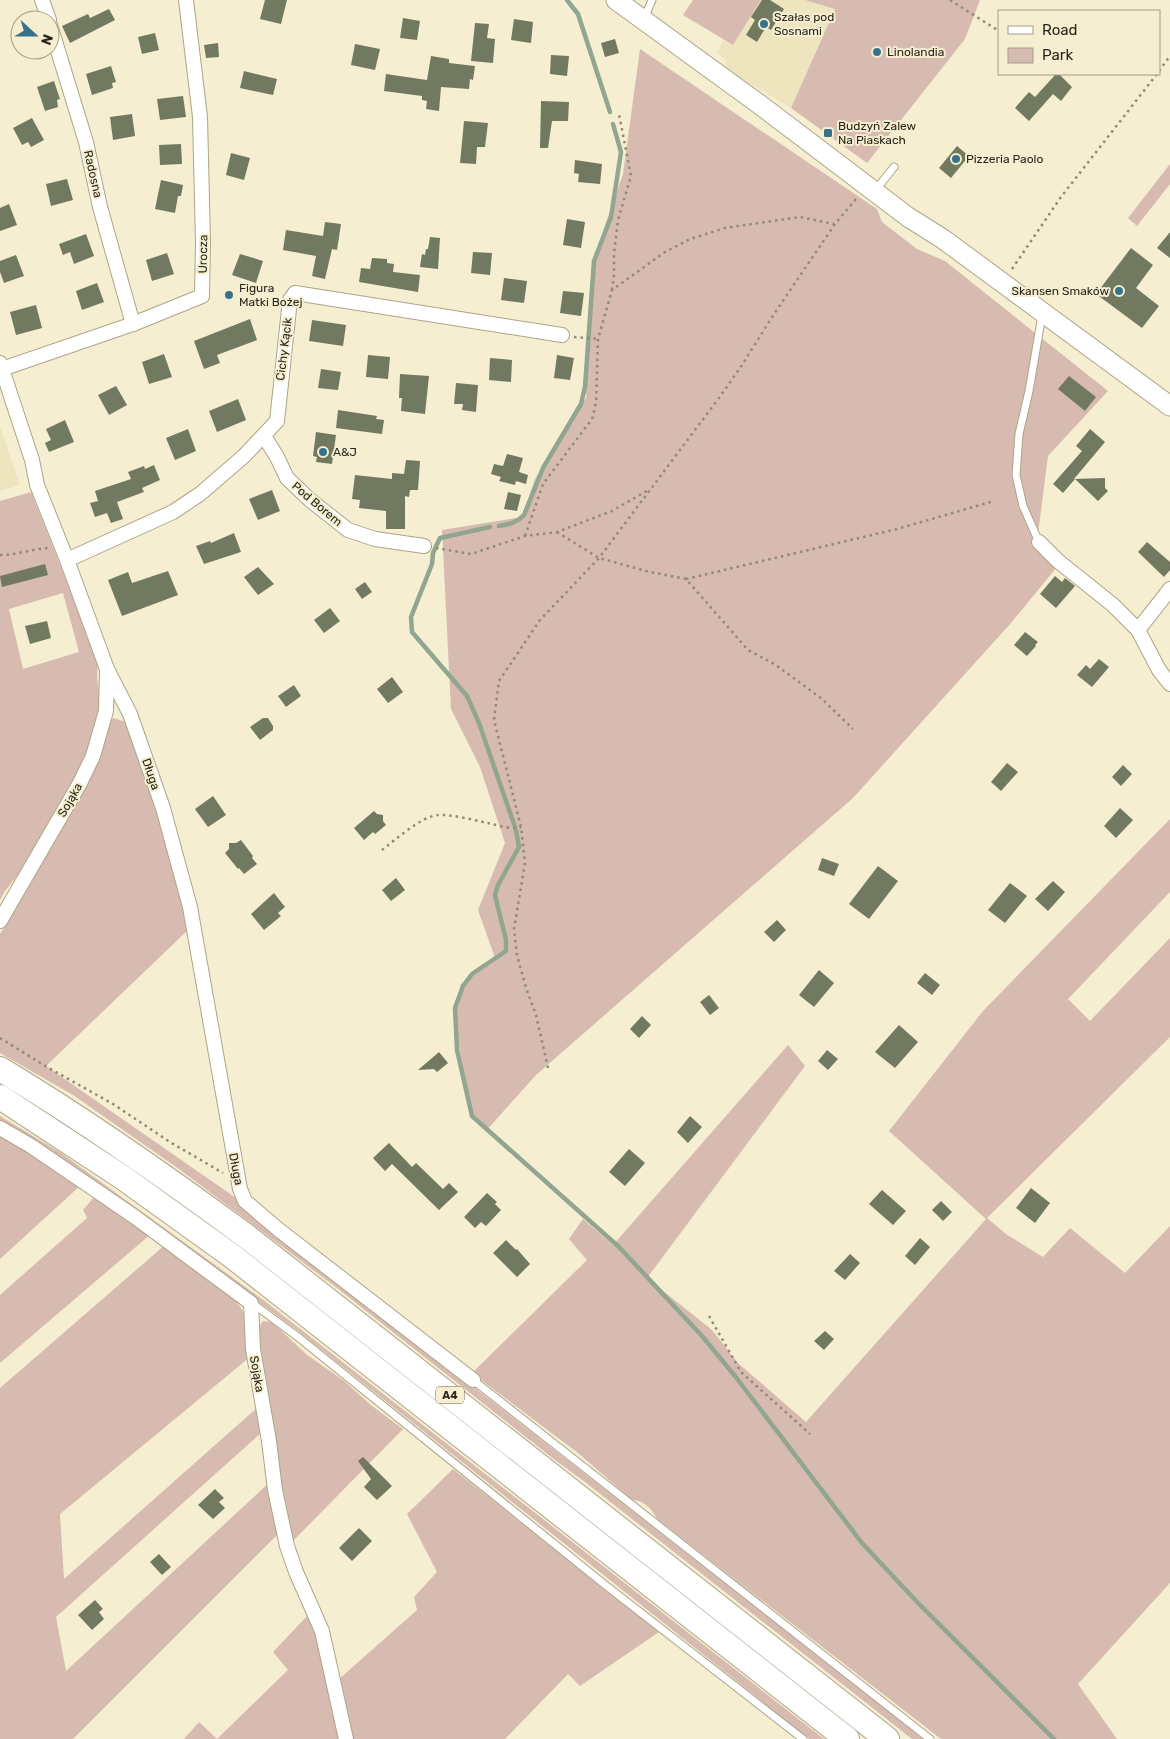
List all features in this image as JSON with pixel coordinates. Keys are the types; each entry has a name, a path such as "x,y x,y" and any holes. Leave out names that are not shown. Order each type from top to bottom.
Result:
{"highway":[{"name":"A4","path":"0,1069 132,1154 246,1236 887,1739"},
{"name":"A4","path":"0,1097 122,1177 232,1256 847,1739"}],"main road":[{"path":"616,0 751,98 908,217 933,232 1170,406"}],"street":[{"name":"Urocza","path":"1,366 133,324 202,296 203,243 200,117 186,0"},
{"name":"Radosna","path":"60,57 84,134 100,206 133,324"},
{"name":"Cichy Kącik","path":"64,554 173,512 200,494 264,436 277,421 290,300 295,293 562,336"},
{"name":"Długa","path":"1,366 32,460 37,485 107,669 130,714 163,808 190,907 240,1189 246,1200 279,1230 472,1380"},
{"name":"Pod Borem","path":"264,436 287,478 310,500 348,530 375,539 424,546"},
{"path":"1039,542 1113,605 1138,630 1159,670 1170,684"},
{"path":"1138,630 1170,589"},
{"name":"Sojąka","path":"0,920 80,783 93,756 106,711 107,669"},
{"path":"106,711 130,714"},
{"path":"0,1128 31,1146 127,1212 252,1303"},
{"name":"Sojąka","path":"252,1303 253,1350 277,1499 287,1546 296,1572 322,1631 346,1739"}],"lane":[{"path":"644,19 652,0"},
{"path":"870,189 894,167"},
{"path":"1039,542 1023,506 1016,475 1019,434 1029,391 1043,312"},
{"path":"252,1303 298,1337 604,1584 803,1739"},
{"path":"472,1380 930,1739"}],"path":[{"path":"950,0 998,30"},
{"path":"1160,69 1170,56"},
{"path":"1002,282 1061,197 1156,75"},
{"path":"525,536 543,484 592,419 596,403 597,339 612,290 618,220 631,176 619,114"},
{"path":"548,1068 536,1016 516,955 514,929 526,863 521,827 494,720 499,680 540,620 599,558 742,365 834,224 870,189"},
{"path":"612,290 665,252 690,239 725,228 800,217 834,224"},
{"path":"582,338 597,339"},
{"path":"439,548 471,554 525,536 557,532 612,512 651,488"},
{"path":"557,532 599,558 650,572 686,579 897,529 994,501"},
{"path":"0,555 8,555 31,549 64,554"},
{"path":"686,579 748,650 776,665 822,700 853,729"},
{"path":"382,850 406,831 437,815 481,821 514,829 521,827"},
{"path":"0,1038 113,1104 215,1170 237,1178"},
{"path":"709,1316 741,1372 810,1434"}],"shaded area":[{"path":"761,0 805,0 835,8 791,108 724,68 727,61 717,53 723,40 733,45"},
{"path":"0,426 20,485 0,491"}],"green space":[{"path":"693,0 761,0 733,45 683,15"},
{"name":"Linolandia","path":"805,0 980,0 965,39 867,163 791,108 835,9"},
{"path":"640,49 877,209 882,222 917,249 945,261 1108,391 1048,456 1038,534 1032,546 1057,567 1011,623 853,798 536,1075 486,1131 471,1117 454,1017 461,984 495,958 478,910 505,843 480,767 451,709 442,530 522,517 535,479 586,398 594,257 623,174"},
{"path":"1170,164 1170,184 1137,226 1128,218"},
{"path":"31,492 98,660 97,676 101,710 94,735 78,776 27,863 0,900 0,501","holes":["63,593 79,652 23,669 9,609"]},
{"path":"113,718 126,722 170,853 188,930 46,1066 236,1198 254,1215 924,1739 912,1739 337,1288 179,1169 73,1095 0,1053 0,934 93,769 108,725"},
{"path":"1170,819 1170,892 1068,999 1090,1021 1170,938 1170,1037 987,1218 1006,1234 1043,1257 1070,1228 1125,1273 1170,1226 1170,1583 1078,1684 1117,1739 941,1739 657,1519 647,1506 632,1500 578,1453 472,1373 587,1260 569,1239 583,1219 613,1245 788,1045 805,1066 647,1278 712,1330 738,1363 806,1422 986,1219 889,1131 983,1011"},
{"path":"0,1116 61,1153 262,1299 824,1739 809,1739 298,1331 108,1191 0,1123"},
{"path":"0,1133 81,1185 0,1259"},
{"path":"95,1196 151,1234 0,1363 0,1295 87,1218 83,1210"},
{"path":"166,1244 212,1278 234,1298 247,1319 250,1357 60,1514 64,1579 258,1407 262,1432 56,1617 66,1671 270,1482 281,1531 73,1739 0,1739 0,1388"},
{"path":"263,1321 272,1322 307,1355 343,1380 372,1406 403,1429 293,1541 282,1497 259,1347 260,1326"},
{"path":"453,1469 659,1632 580,1686 568,1674 505,1739 351,1739 338,1680 417,1610 414,1597 437,1572 407,1514"},
{"path":"308,1615 325,1659 344,1739 217,1739 288,1670 273,1652"},
{"path":"199,1722 217,1739 184,1739"}],"building":[{"path":"265,0 287,0 281,24 260,19"},
{"name":"Szałas pod Sosnami","path":"762,0 770,0 784,9 771,30 766,27 757,42 746,35 755,20 751,17"},
{"path":"109,9 115,20 70,43 62,26 88,14 90,18"},
{"path":"403,18 420,21 417,40 400,38"},
{"path":"514,19 533,22 531,43 511,40"},
{"path":"475,23 489,24 487,38 495,39 493,63 471,61"},
{"path":"155,33 159,50 142,54 138,37"},
{"path":"615,39 619,53 605,57 601,43"},
{"path":"218,43 219,57 206,58 204,45"},
{"path":"355,44 380,49 375,70 351,65"},
{"path":"551,55 569,56 567,76 550,74"},
{"path":"431,56 449,59 449,63 475,66 473,80 470,79 469,89 441,87 439,111 426,109 427,101 422,100 422,96 384,91 386,74 427,80"},
{"path":"111,66 116,82 112,83 113,88 92,95 86,74"},
{"path":"244,71 277,79 273,95 240,88"},
{"path":"1055,75 1060,75 1072,87 1061,101 1053,94 1029,121 1015,108 1029,92 1035,97"},
{"path":"54,81 60,99 57,100 58,107 45,111 37,87"},
{"path":"183,96 186,117 160,120 157,99"},
{"path":"541,101 569,102 568,121 552,121 548,148 540,148"},
{"path":"132,114 135,136 113,140 110,117"},
{"path":"32,118 44,140 31,147 28,142 22,145 13,128"},
{"path":"464,121 488,123 485,147 477,147 476,164 460,163"},
{"path":"181,144 182,164 160,165 159,145"},
{"name":"Pizzeria Paolo","path":"957,146 969,156 951,178 939,168"},
{"path":"231,153 250,158 244,180 226,175"},
{"path":"575,160 602,164 600,184 578,182 579,174 574,173"},
{"path":"67,179 73,200 51,206 46,184"},
{"path":"161,180 183,185 181,196 178,196 175,213 155,209"},
{"path":"9,204 17,225 0,231 0,208"},
{"path":"567,219 585,222 581,248 563,245"},
{"path":"325,222 341,224 337,250 332,249 325,279 312,276 316,256 283,250 286,230 323,236"},
{"path":"1170,232 1170,258 1157,248"},
{"path":"86,234 94,256 74,264 70,252 63,255 59,244"},
{"path":"430,237 440,238 438,269 420,267 422,254 425,255 426,249 428,249"},
{"name":"Skansen Smaków","path":"1131,248 1153,265 1136,288 1159,306 1142,328 1096,294"},
{"path":"473,252 492,253 490,275 471,273"},
{"path":"167,253 174,274 152,281 146,260"},
{"path":"240,254 263,261 256,283 232,275"},
{"path":"16,255 24,276 4,283 0,272 0,261"},
{"path":"372,258 387,259 387,263 394,264 393,272 420,275 418,292 359,282 361,268 370,269"},
{"path":"504,278 527,281 524,303 501,300"},
{"path":"97,283 104,302 82,310 76,291"},
{"path":"563,291 584,293 581,316 560,313"},
{"path":"36,305 42,328 16,335 10,312"},
{"path":"250,319 257,340 217,355 220,363 204,369 194,341"},
{"path":"312,320 346,325 343,346 309,341"},
{"path":"164,354 172,377 149,384 142,362"},
{"path":"368,355 390,357 388,379 366,377"},
{"path":"557,355 574,358 570,380 554,378"},
{"path":"490,358 512,360 511,382 489,380"},
{"path":"321,369 341,372 338,390 318,388"},
{"path":"400,374 429,376 425,414 401,411 402,398 399,398"},
{"path":"1069,376 1096,397 1085,411 1058,389"},
{"path":"456,383 478,385 476,412 462,410 463,404 454,404"},
{"path":"116,386 127,405 109,415 98,395"},
{"path":"238,399 246,420 217,432 209,411"},
{"path":"338,410 377,416 376,419 384,420 382,434 336,428"},
{"path":"65,420 74,442 49,452 45,443 51,440 46,429"},
{"path":"188,429 196,451 175,460 166,438"},
{"path":"1090,429 1105,442 1074,479 1105,478 1105,488 1108,491 1098,501 1075,479 1063,493 1053,484 1082,451 1076,446"},
{"name":"A&J","path":"316,432 336,435 332,464 316,462 317,457 313,456"},
{"path":"507,454 523,458 519,472 528,475 526,484 516,481 515,485 499,481 501,477 491,474 494,464 503,466"},
{"path":"406,460 420,461 418,490 410,490 409,497 405,496 405,529 386,529 386,511 359,508 360,500 352,499 355,475 392,479 392,473 404,474"},
{"path":"154,465 160,480 142,488 144,492 117,502 123,519 111,523 107,513 95,517 90,503 98,501 95,491 131,479 128,472 144,466 145,469"},
{"path":"272,490 280,511 258,520 249,499"},
{"path":"508,492 521,495 517,511 504,509"},
{"path":"234,533 241,552 204,564 196,546 210,541 211,543"},
{"path":"1147,542 1170,562 1170,570 1164,577 1138,552"},
{"path":"45,564 48,575 2,587 0,576"},
{"path":"258,567 274,584 258,595 244,577"},
{"path":"168,571 178,595 122,616 108,580 128,572 132,583"},
{"path":"1055,576 1062,582 1065,578 1075,586 1056,608 1040,594"},
{"path":"365,582 372,592 362,599 355,589"},
{"path":"330,608 340,621 324,633 314,620"},
{"path":"47,621 51,638 30,644 25,626"},
{"path":"1025,632 1038,642 1027,656 1014,645"},
{"path":"1099,659 1109,667 1092,687 1077,675 1086,665 1090,669"},
{"path":"392,677 403,692 388,703 377,689"},
{"path":"294,685 301,696 286,707 278,696"},
{"path":"263,718 268,718 273,726 273,730 260,740 250,727"},
{"path":"1007,763 1018,772 1001,791 991,782"},
{"path":"1123,765 1132,774 1121,786 1112,777"},
{"path":"213,796 226,815 208,827 195,809"},
{"path":"1120,808 1133,820 1116,838 1104,826"},
{"path":"374,811 377,814 383,815 383,821 386,825 375,834 373,832 364,840 354,828"},
{"path":"241,840 257,864 244,874 225,853 229,849 229,843 236,843"},
{"path":"822,858 839,864 834,876 818,870"},
{"path":"878,866 898,881 869,919 849,904"},
{"path":"396,878 405,890 391,901 382,890"},
{"path":"1053,881 1065,892 1048,911 1035,899"},
{"path":"1010,883 1027,896 1005,923 988,910"},
{"path":"274,893 285,907 278,913 281,916 264,930 251,914"},
{"path":"777,920 786,930 774,942 764,932"},
{"path":"819,970 834,983 814,1007 799,995"},
{"path":"925,973 940,985 932,995 917,983"},
{"path":"709,995 719,1008 710,1015 700,1002"},
{"path":"642,1016 651,1025 639,1038 630,1029"},
{"path":"899,1025 918,1042 895,1068 875,1052"},
{"path":"827,1050 838,1059 828,1070 818,1061"},
{"path":"439,1052 448,1063 437,1072 434,1069 418,1070"},
{"path":"690,1116 702,1127 688,1143 677,1132"},
{"path":"389,1143 412,1167 416,1163 443,1189 449,1183 458,1192 439,1210 392,1164 385,1171 373,1158"},
{"path":"629,1149 645,1163 625,1186 609,1172"},
{"path":"1031,1188 1050,1203 1035,1223 1016,1208"},
{"path":"882,1190 906,1211 893,1225 869,1204"},
{"path":"487,1193 497,1202 495,1204 501,1210 486,1226 481,1222 475,1228 464,1217"},
{"path":"941,1201 952,1212 943,1221 932,1210"},
{"path":"920,1238 930,1247 915,1265 905,1256"},
{"path":"506,1240 530,1264 517,1277 493,1253"},
{"path":"850,1254 860,1263 845,1280 834,1271"},
{"path":"825,1331 834,1339 824,1350 814,1341"},
{"path":"363,1457 392,1486 377,1500 364,1487 371,1479 358,1461"},
{"path":"215,1489 224,1498 219,1502 225,1508 213,1519 198,1505"},
{"path":"359,1528 372,1541 352,1561 339,1548"},
{"path":"159,1554 171,1567 162,1575 150,1562"},
{"path":"95,1600 103,1609 99,1612 104,1619 92,1630 78,1615"}],"waterway":[{"path":"567,0 578,14 610,112"},
{"path":"499,526 516,521 524,515 543,468 581,404 585,387 594,261 611,217 621,152 613,124"},
{"path":"490,527 440,538 411,617 412,632 467,696 479,723 515,827"},
{"path":"516,830 519,847 498,885 495,895 506,940 506,951 472,974 463,986 455,1008 457,1050 472,1116 619,1247 702,1336 735,1376 862,1543 918,1603 1054,1739"}],"place":[{"name":"Szałas pod Sosnami","path":"764,24"},
{"name":"Linolandia","path":"877,52"},
{"name":"Budzyń Zalew Na Piaskach","path":"828,133"},
{"name":"Pizzeria Paolo","path":"956,159"},
{"name":"Skansen Smaków","path":"1119,291"},
{"name":"Figura Matki Bożej","path":"229,295"},
{"name":"A&J","path":"323,452"}]}
